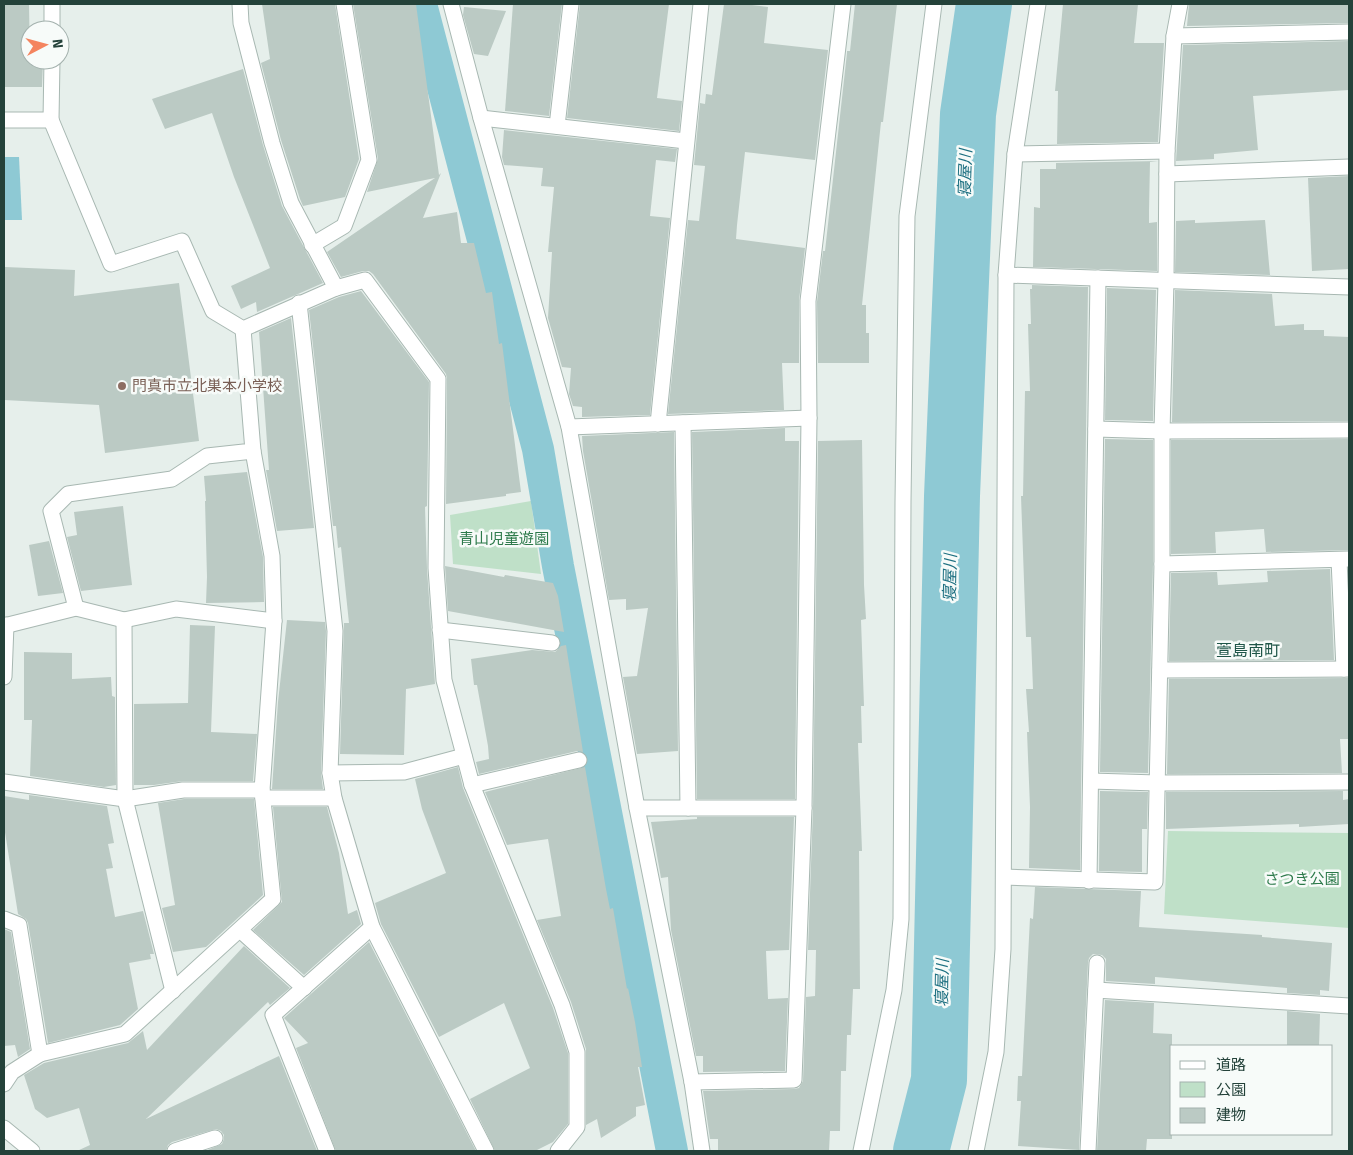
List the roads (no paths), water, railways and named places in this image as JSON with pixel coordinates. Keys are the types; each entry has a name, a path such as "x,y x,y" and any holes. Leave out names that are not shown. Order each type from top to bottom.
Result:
{"street":[{"path":"52,4 52,20"},
{"path":"240,4 241,23 272,143 290,203 336,288"},
{"path":"312,245 344,226 369,160 344,4"},
{"path":"451,4 481,118 569,427 637,808 692,1082 702,1151"},
{"path":"557,126 570,4"},
{"path":"658,424 701,4"},
{"path":"692,1082 794,1080 804,808 808,301 843,4"},
{"path":"861,1151 894,990 901,920 907,216 934,4"},
{"path":"976,1151 996,1052 1003,950 1006,275 1015,154 1038,4"},
{"path":"1004,878 1155,882 1162,564 1162,431 1167,174 1174,36 1180,4"},
{"path":"1174,36 1349,32"},
{"path":"52,70 51,120 111,264 182,241 213,311 243,329"},
{"path":"481,118 686,142"},
{"path":"4,120 51,120"},
{"path":"1015,154 1168,151"},
{"path":"1167,174 1349,167"},
{"path":"1006,275 1349,286"},
{"path":"1089,881 1098,278"},
{"path":"243,329 336,288 365,280 438,379 436,568 444,680 472,785 562,1005 577,1052 577,1127 558,1151"},
{"path":"299,303 335,632 330,773 334,798 372,927 486,1151"},
{"path":"4,1084 12,1072 40,1054 125,1034 274,899 262,794 274,621 272,556 253,451 243,329"},
{"path":"569,427 808,418"},
{"path":"683,423 688,808"},
{"path":"1096,428 1162,431 1349,430"},
{"path":"76,608 51,511 68,494 172,479 208,456 253,451"},
{"path":"1160,670 1347,669 1344,560 1162,564"},
{"path":"4,677 5,626 76,608 124,620 176,609 274,621"},
{"path":"124,620 124,799 172,991"},
{"path":"440,630 552,643"},
{"path":"330,773 404,772 464,756"},
{"path":"472,785 579,760"},
{"path":"1091,781 1157,783 1349,782"},
{"path":"4,782 124,799 183,790 334,798"},
{"path":"637,808 804,808"},
{"path":"4,919 19,925 40,1054"},
{"path":"327,1151 272,1015 372,927"},
{"path":"240,930 304,988"},
{"path":"1088,1151 1097,962"},
{"path":"1096,990 1349,1006"},
{"path":"4,1128 32,1151"},
{"path":"175,1151 215,1138"}],"water":[{"path":"4,157 19,157 22,220 4,220"}],"waterway":[{"path":"421,4 538,449 558,566 672,1151"},
{"name":"寝屋川","path":"921,1151 939,1080 952,496 968,114 984,4"}],"place":[{"name":"門真市立北巣本小学校","path":"122,386"}],"district":[{"name":"萱島南町","path":"1248,650"}],"park label":[{"name":"青山児童遊園","path":"504,539"},
{"name":"さつき公園","path":"1302,879"}]}
